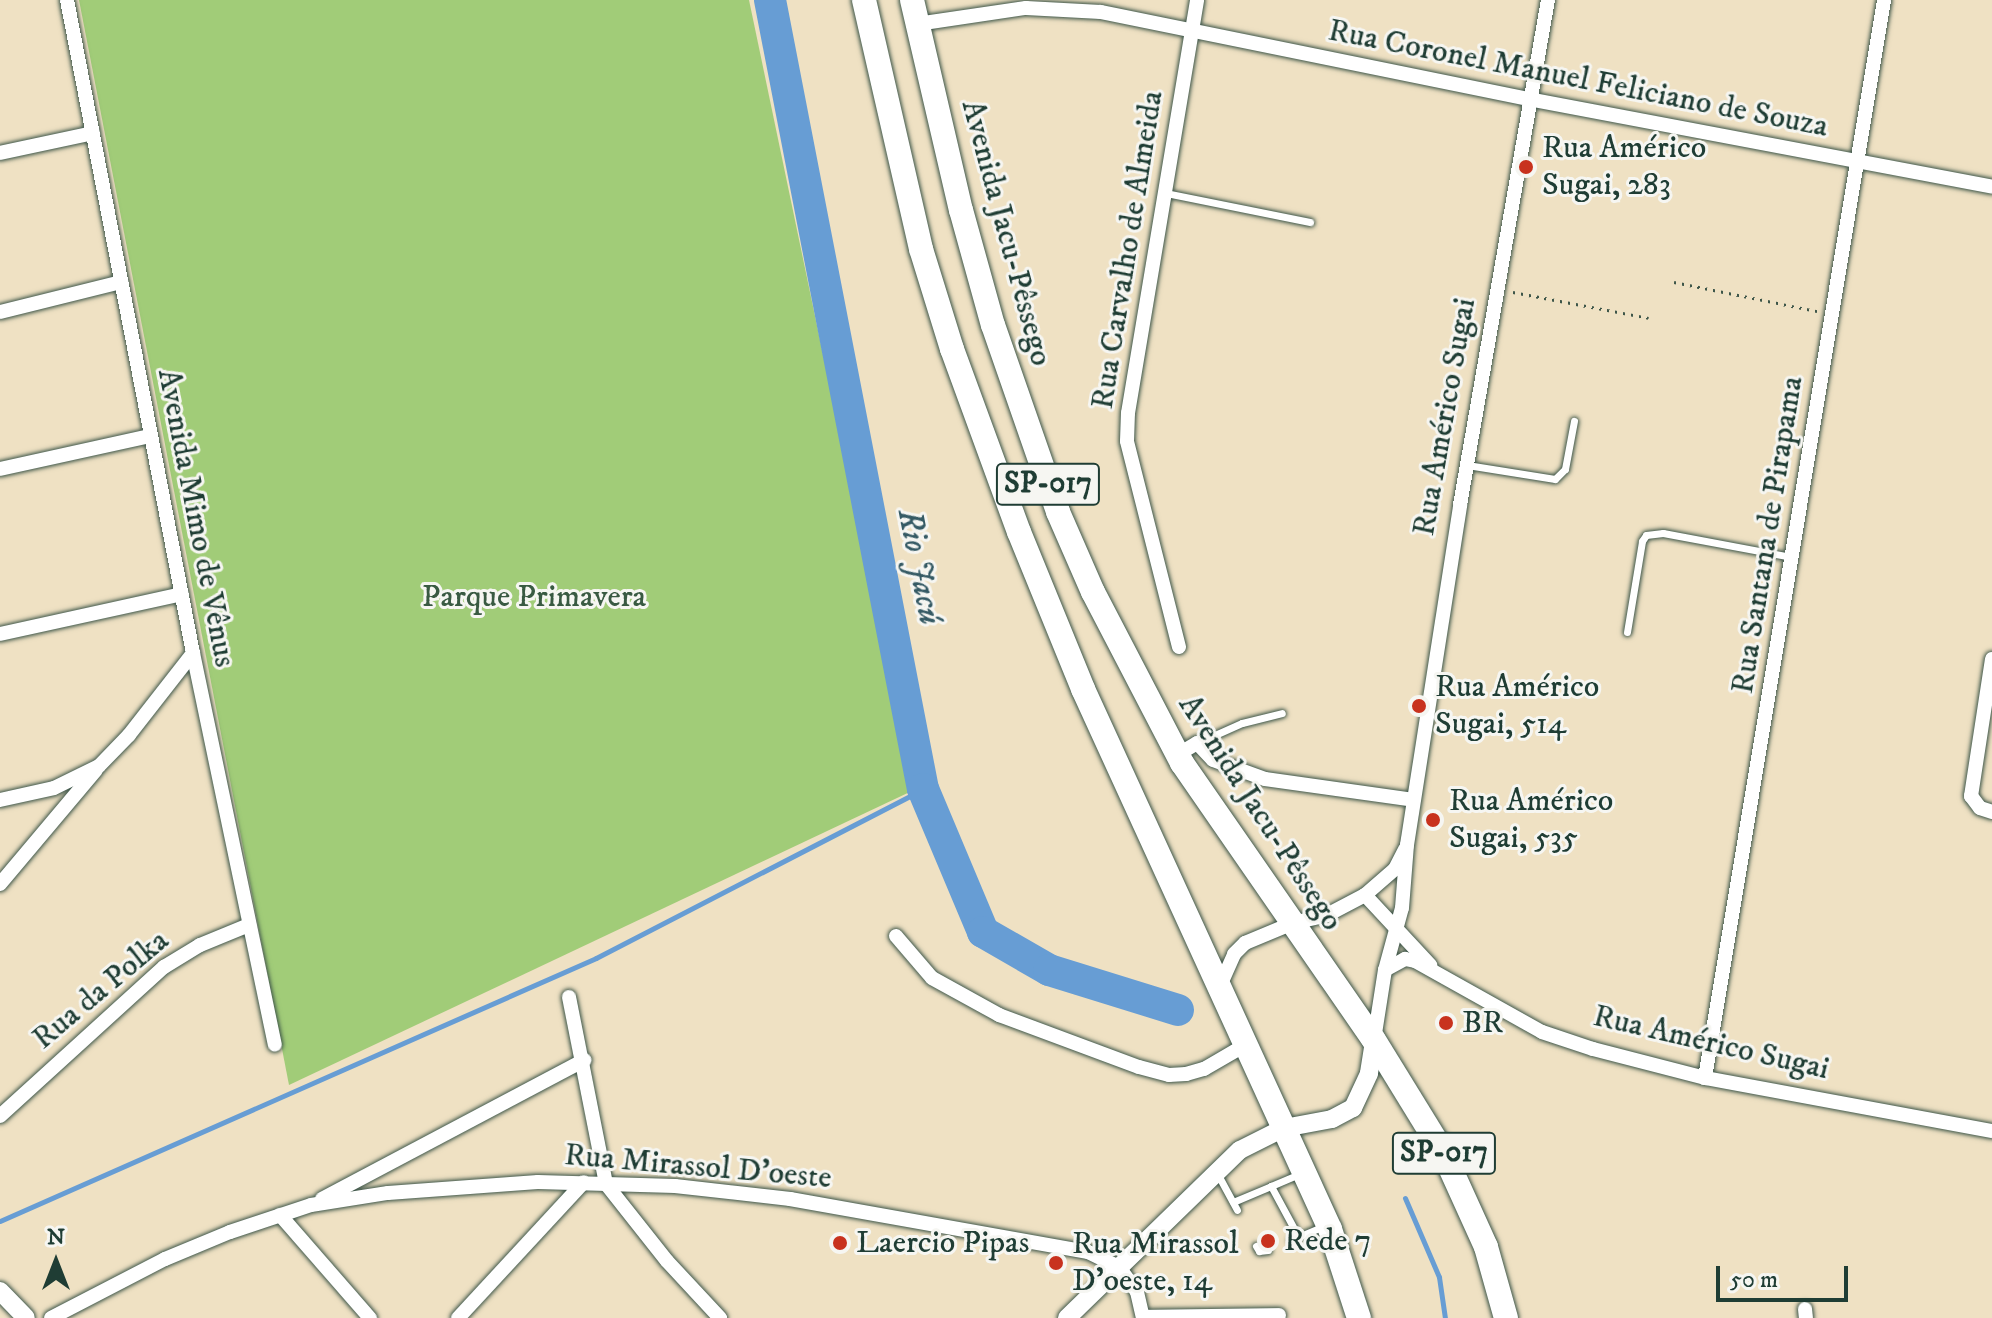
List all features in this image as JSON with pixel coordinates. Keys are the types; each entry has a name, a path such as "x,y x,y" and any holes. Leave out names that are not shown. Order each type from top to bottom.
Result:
{"highway":[{"name":"SP-017","path":"864,0 921,249 1019,532 1083,689 1328,1225 1359,1318"},
{"name":"Avenida Jacu-Pêssego","path":"914,12 973,253 1034,446 1093,592 1293,923 1374,1040 1443,1152 1486,1247 1506,1318"}],"street":[{"name":"Avenida Mimo de Vênus","path":"67,0 193,653 275,1045"},
{"name":"Rua Carvalho de Almeida","path":"1179,647 1127,441 1128,413 1197,0"},
{"name":"Rua Américo Sugai","path":"1284,1128 1332,1119 1353,1108 1369,1073 1385,970 1398,929 1406,886 1407,845 1467,465 1528,99 1548,0"},
{"name":"Rua Santana de Pirapama","path":"1705,1078 1884,0"},
{"name":"Rua Coronel Manuel Feliciano de Souza","path":"914,12 1026,8 1101,12 1528,99 1992,187"},
{"path":"0,153 93,133"},
{"path":"0,312 121,282"},
{"path":"0,469 150,436"},
{"path":"0,634 182,594"},
{"path":"0,884 129,735 193,653"},
{"path":"1992,659 1971,796 1980,808 1992,812"},
{"path":"1187,749 1265,779 1414,800"},
{"path":"0,800 54,788 99,766"},
{"name":"Rua Américo Sugai","path":"1220,987 1234,954 1245,943 1293,923 1327,915 1365,895 1395,869 1407,845"},
{"name":"Rua Américo Sugai","path":"1365,895 1433,969"},
{"name":"Rua da Polka","path":"3,1111 164,967 200,945 249,925"},
{"path":"896,936 932,978 987,1009 1028,1029 1139,1067 1169,1075 1186,1074 1204,1069 1247,1044"},
{"name":"Rua Américo Sugai","path":"1385,970 1405,959 1433,969 1542,1032 1593,1049 1705,1078 1992,1131"},
{"path":"569,997 584,1060 606,1184 667,1261 720,1318"},
{"path":"311,1205 584,1060"},
{"path":"1067,1318 1216,1171 1240,1150 1284,1128"},
{"path":"458,1318 584,1182"},
{"name":"Rua Mirassol D'oeste","path":"51,1318 165,1259 311,1205 472,1186 584,1182 675,1186 790,1199 1047,1243 1088,1252 1119,1267"},
{"path":"280,1215 370,1318"},
{"path":"1119,1267 1137,1292 1143,1318 1279,1315"},
{"path":"0,1291 26,1318"}],"lane":[{"path":"1166,193 1310,222"},
{"path":"1467,465 1555,479 1565,469 1574,421"},
{"path":"1627,632 1642,541 1646,535 1663,533 1793,558"},
{"path":"1187,749 1242,723 1282,713"},
{"path":"1216,1171 1235,1206 1304,1172"},
{"path":"1271,1186 1295,1238 1328,1225"},
{"path":"1256,1246 1259,1251 1268,1250"}],"path":[{"path":"1674,282 1832,314"},
{"path":"1497,289 1649,318"}],"green space":[{"name":"Parque Primavera","path":"79,0 749,0 914,790 289,1085"}],"waterway":[{"name":"Rio Jacú","path":"770,0 923,789 983,932 1049,970 1178,1010"},
{"path":"0,1221 596,958 923,789"},
{"path":"1405,1198 1439,1277 1445,1318"}],"place":[{"name":"Rua Américo Sugai, 283","path":"1526,167"},
{"name":"Rua Américo Sugai, 514","path":"1419,706"},
{"name":"Rua Américo Sugai, 535","path":"1433,820"},
{"name":"BR","path":"1446,1023"},
{"name":"Rede 7","path":"1268,1241"},
{"name":"Laercio Pipas","path":"840,1243"},
{"name":"Rua Mirassol D'oeste, 14","path":"1056,1263"}]}
